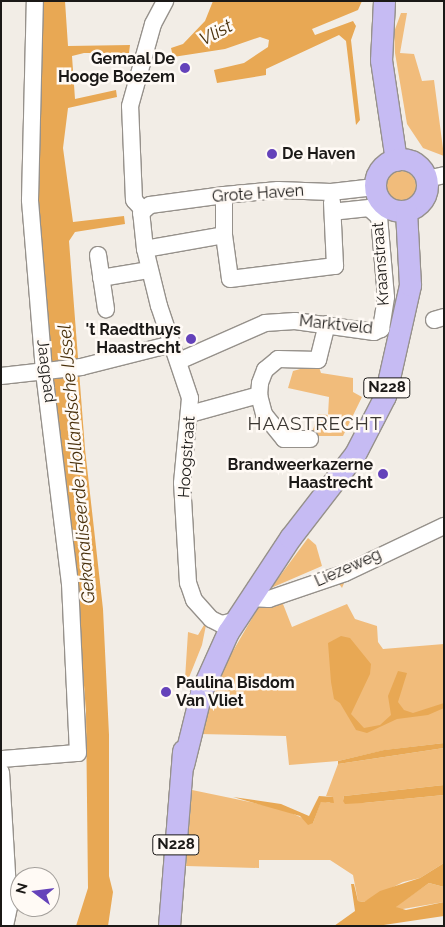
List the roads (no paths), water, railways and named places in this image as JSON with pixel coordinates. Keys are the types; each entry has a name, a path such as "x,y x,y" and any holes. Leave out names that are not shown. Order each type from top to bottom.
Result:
{"main road":[{"path":"384,1 381,60 396,160"},
{"path":"396,160 419,166 435,177 420,203 406,211 388,208 377,195 375,187 381,169 396,160"},
{"name":"N228","path":"228,623 282,554 290,538 354,454 385,396 410,285 406,211"},
{"name":"N228","path":"169,926 182,765 201,692 228,623 248,582 276,548 290,538"}],"street":[{"name":"Jaagpad","path":"1,759 78,753 70,584 30,191 35,1"},
{"name":"Hoogstraat","path":"165,1 153,24 130,106 134,200 143,210 140,222 150,270 190,398 182,483 188,583 198,605 211,619 228,623"},
{"name":"Grote Haven","path":"143,210 156,204 278,190 332,192 375,187"},
{"path":"224,196 224,235 230,279 330,269 335,266 332,192"},
{"name":"Kraanstraat","path":"333,212 369,208 379,217 386,297 381,329"},
{"path":"145,249 224,235"},
{"path":"98,255 106,309"},
{"path":"101,278 150,270"},
{"name":"Marktveld","path":"178,361 265,323 295,321 374,332 381,329"},
{"path":"310,439 284,440 264,414 259,395 265,370 278,359 318,360 327,324"},
{"path":"1,376 82,367 172,344"},
{"path":"190,414 259,395"},
{"name":"Liezeweg","path":"249,598 269,599 345,573 444,526"},
{"path":"1,924 5,926 9,907 2,782"}],"water":[{"name":"Gekanaliseerde Hollandsche IJssel","path":"42,1 65,1 68,46 130,45 129,53 84,53 72,56 75,99 116,90 117,97 68,108 63,148 73,222 124,216 125,224 75,232 69,241 85,449 103,609 109,735 109,876 113,892 108,926 76,926 88,888 86,712 73,537 47,323 39,213 36,153"},
{"name":"Vlist","path":"213,1 362,1 358,10 312,29 315,35 353,21 356,26 351,40 360,120 356,125 346,41 339,35 266,69 266,75 217,83 214,70 244,63 268,47 269,40 260,37 225,49 173,57 171,48 183,44 205,21"},
{"path":"341,636 350,638 371,664 370,674 351,714 364,728 380,725 391,715 388,696 398,671 407,673 398,702 404,710 413,713 444,703 444,708 428,715 397,719 367,733 356,730 340,703 334,699 331,682 328,643"},
{"path":"444,743 444,748 338,764 338,761 384,750"},
{"path":"444,785 444,795 363,803 345,804 343,801 344,796"},
{"path":"319,796 333,797 334,803 321,802 313,823 308,825 300,816 233,797 281,804 309,816"},
{"path":"444,863 444,887 429,883 396,907 406,910 444,902 444,916 377,926 334,926 355,911 351,884 354,884 358,901 364,902 380,891 420,878"}],"place":[{"name":"Gemaal De Hooge Boezem","path":"185,68"},
{"name":"De Haven","path":"272,154"},
{"name":"'t Raedthuys Haastrecht","path":"191,339"},
{"name":"Brandweerkazerne Haastrecht","path":"383,474"},
{"name":"Paulina Bisdom Van Vliet","path":"166,692"}],"district":[{"name":"HAASTRECHT","path":"315,424"}]}
